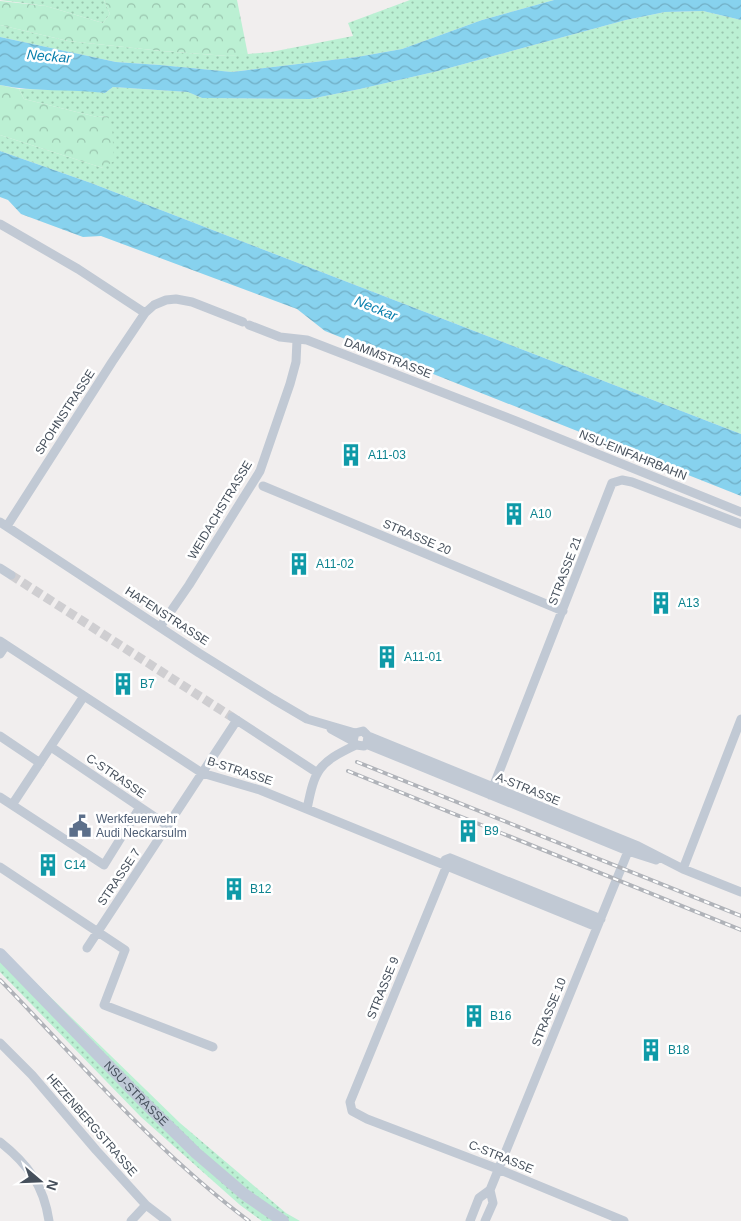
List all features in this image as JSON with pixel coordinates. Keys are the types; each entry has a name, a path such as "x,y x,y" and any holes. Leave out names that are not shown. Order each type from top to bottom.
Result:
{"main road":[{"name":"NSU-STRASSE","path":"0,954 145,1104 216,1171 244,1194 283,1221"}],"street":[{"path":"0,224 78,269 145,313"},
{"name":"DAMMSTRASSE","path":"145,313 154,304 166,300 176,299 192,302 280,337 307,340 516,421"},
{"name":"SPOHNSTRASSE","path":"3,524 145,313"},
{"name":"WEIDACHSTRASSE","path":"160,627 189,585 260,471 290,384 296,362 297,340"},
{"name":"NSU-EINFAHRBAHN","path":"516,421 741,512"},
{"name":"STRASSE 21","path":"491,791 563,612 612,483 622,480 632,482 741,524"},
{"name":"STRASSE 20","path":"262,486 563,612"},
{"name":"HAFENSTRASSE","path":"3,524 160,627 290,709 307,718 327,725"},
{"path":"0,568 11,575"},
{"path":"0,654 3,643"},
{"name":"B-STRASSE","path":"3,643 202,773 260,790 306,810 599,923"},
{"path":"12,805 84,696"},
{"name":"STRASSE 7","path":"87,948 168,826 234,719 316,772"},
{"path":"680,868 741,719"},
{"name":"A-STRASSE","path":"327,725 331,730 355,739 360,746 368,740"},
{"name":"A-STRASSE","path":"355,739 363,730 368,740 741,892"},
{"path":"0,736 40,763"},
{"path":"306,810 316,772 355,739"},
{"name":"C-STRASSE","path":"50,747 168,826"},
{"path":"0,797 104,865 140,808"},
{"name":"STRASSE 10","path":"490,1190 629,847"},
{"name":"STRASSE 9","path":"367,1119 352,1111 350,1102 445,863"},
{"path":"0,867 125,950 104,1005 213,1048"},
{"name":"HEZENBERGSTRASSE","path":"0,1043 32,1075 146,1205 167,1221"},
{"name":"C-STRASSE","path":"367,1119 498,1169 624,1221"},
{"path":"0,1142 18,1157 36,1180 46,1201 49,1221"},
{"path":"470,1221 479,1198 490,1190 492,1202 485,1221"},
{"path":"131,1221 146,1205"}],"green space":[{"path":"0,0 104,0 110,14 103,23 46,6"},
{"path":"104,0 237,0 248,55 227,56 162,51 68,41 0,25 0,1 46,6 103,23 110,14"},
{"path":"410,0 554,0 482,20 402,49 357,57 231,72 116,62 0,37 0,25 68,41 227,56 271,52 353,36 348,23"},
{"path":"703,11 741,20 741,434 91,183 0,151 0,135 103,168 107,116 97,117 24,99 19,89 82,90 105,93 113,87 188,92 202,98 310,99 438,71 626,20 665,12"},
{"path":"0,85 19,89 24,99 97,117 107,116 112,127 114,161 103,168 0,135"},
{"path":"0,948 180,1123 286,1213 300,1221 262,1221 240,1205 141,1117 0,972"}],"water":[{"name":"Neckar","path":"554,0 741,0 741,20 703,11 665,12 626,20 438,71 310,99 202,98 188,92 113,87 105,93 26,89 0,85 0,37 116,62 232,72 357,57 402,49 482,20"},
{"name":"Neckar","path":"0,151 91,183 741,434 741,496 325,331 297,309 101,236 83,237 21,214 8,200 0,197"}],"tunnel":[{"path":"11,575 232,717"}],"railway":[{"path":"357,762 741,916"},
{"path":"348,771 741,930"},
{"path":"0,980 150,1136 182,1166 249,1221"}],"place":[{"name":"A11-03","path":"351,455"},
{"name":"A10","path":"514,514"},
{"name":"A11-02","path":"299,564"},
{"name":"A13","path":"661,603"},
{"name":"A11-01","path":"387,657"},
{"name":"B7","path":"123,684"},
{"name":"Werkfeuerwehr Audi Neckarsulm","path":"80,826"},
{"name":"B9","path":"468,831"},
{"name":"C14","path":"48,865"},
{"name":"B12","path":"234,889"},
{"name":"B16","path":"474,1016"},
{"name":"B18","path":"651,1050"}]}
